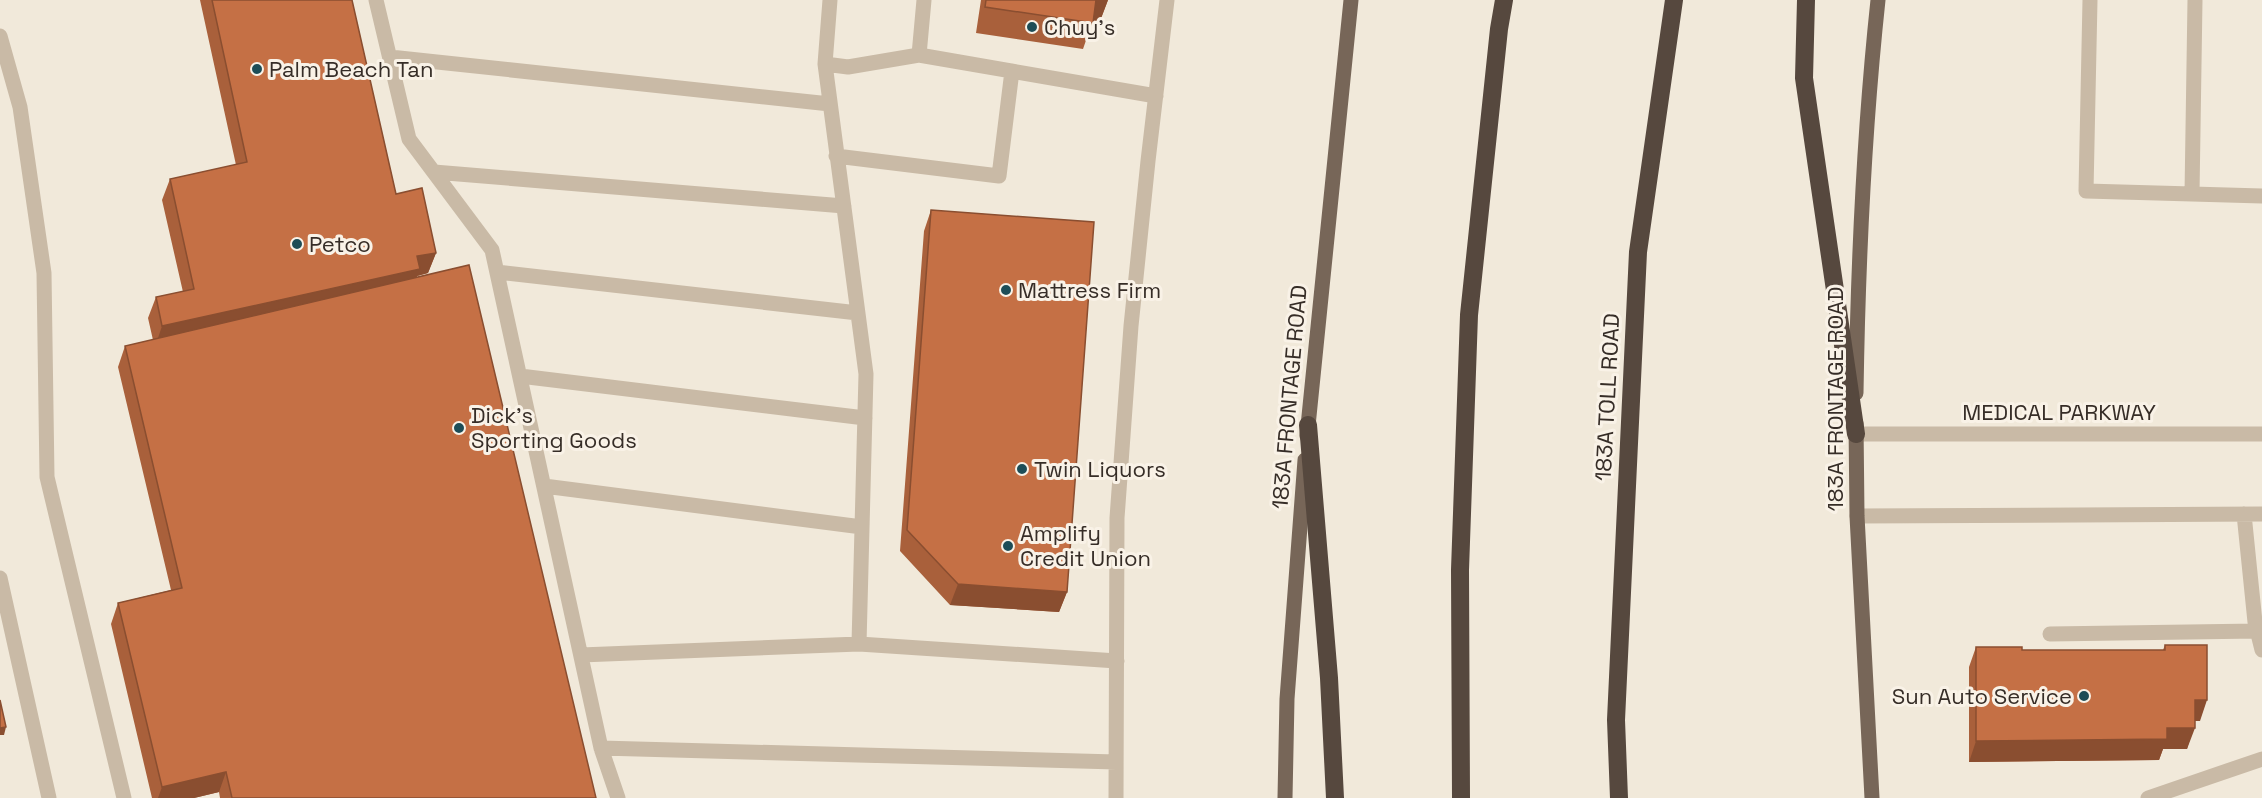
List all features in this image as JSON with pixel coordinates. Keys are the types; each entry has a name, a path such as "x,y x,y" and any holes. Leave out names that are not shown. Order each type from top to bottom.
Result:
{"highway":[{"path":"1461,798 1460,570 1469,315 1498,29 1504,0"},
{"name":"183A TOLL ROAD","path":"1619,798 1616,720 1638,252 1674,0"},
{"path":"1806,0 1804,78 1856,434"},
{"path":"1308,425 1329,678 1335,798"}],"main road":[{"name":"183A FRONTAGE ROAD","path":"1285,798 1287,699 1308,425 1350,0"},
{"name":"183A FRONTAGE ROAD","path":"1872,798 1857,516 1857,279 1868,93 1878,0"}],"street":[{"path":"376,0 409,139 492,250 601,748 618,798"},
{"path":"830,0 825,64 866,374 859,644"},
{"path":"919,55 924,0"},
{"path":"1116,798 1118,506 1131,326 1167,0"},
{"path":"2090,0 2086,191 2262,196"},
{"path":"2192,194 2194,0"},
{"path":"0,36 20,107 44,273 47,477 124,798"},
{"path":"825,64 848,67 919,55 1156,96"},
{"path":"390,57 830,104"},
{"path":"836,156 999,176 1012,71"},
{"path":"434,172 844,206"},
{"path":"497,272 858,313"},
{"path":"520,376 865,418"},
{"name":"MEDICAL PARKWAY","path":"1856,434 2262,434"},
{"path":"544,486 862,527"},
{"path":"2244,514 2254,622 2262,650"},
{"path":"1857,516 2262,514"},
{"path":"0,578 49,798"},
{"path":"2050,634 2257,632"},
{"path":"581,655 859,644 1117,661"},
{"path":"601,748 1116,762"},
{"path":"2148,798 2262,759"}],"building":[{"path":"212,0 352,0 396,194 422,188 436,253 417,256 420,269 162,326 156,297 194,289 170,179 247,162"},
{"path":"986,0 1096,0 1093,23 985,7"},
{"path":"931,210 1094,222 1067,592 958,584 907,530"},
{"path":"469,265 596,798 232,798 226,772 162,787 118,603 182,588 125,346"},
{"name":"Sun Auto Service","path":"2165,645 2207,645 2207,700 2195,700 2195,728 2167,728 2167,739 1976,741 1976,647 2022,647 2022,650 2165,650"},
{"path":"0,700 6,727 0,728"}],"place":[{"name":"Chuy's","path":"1032,27"},
{"name":"Palm Beach Tan","path":"257,69"},
{"name":"Petco","path":"297,244"},
{"name":"Mattress Firm","path":"1006,290"},
{"name":"Dick's Sporting Goods","path":"459,428"},
{"name":"Twin Liquors","path":"1022,469"},
{"name":"Amplify Credit Union","path":"1008,546"},
{"name":"Sun Auto Service","path":"2084,696"}]}
